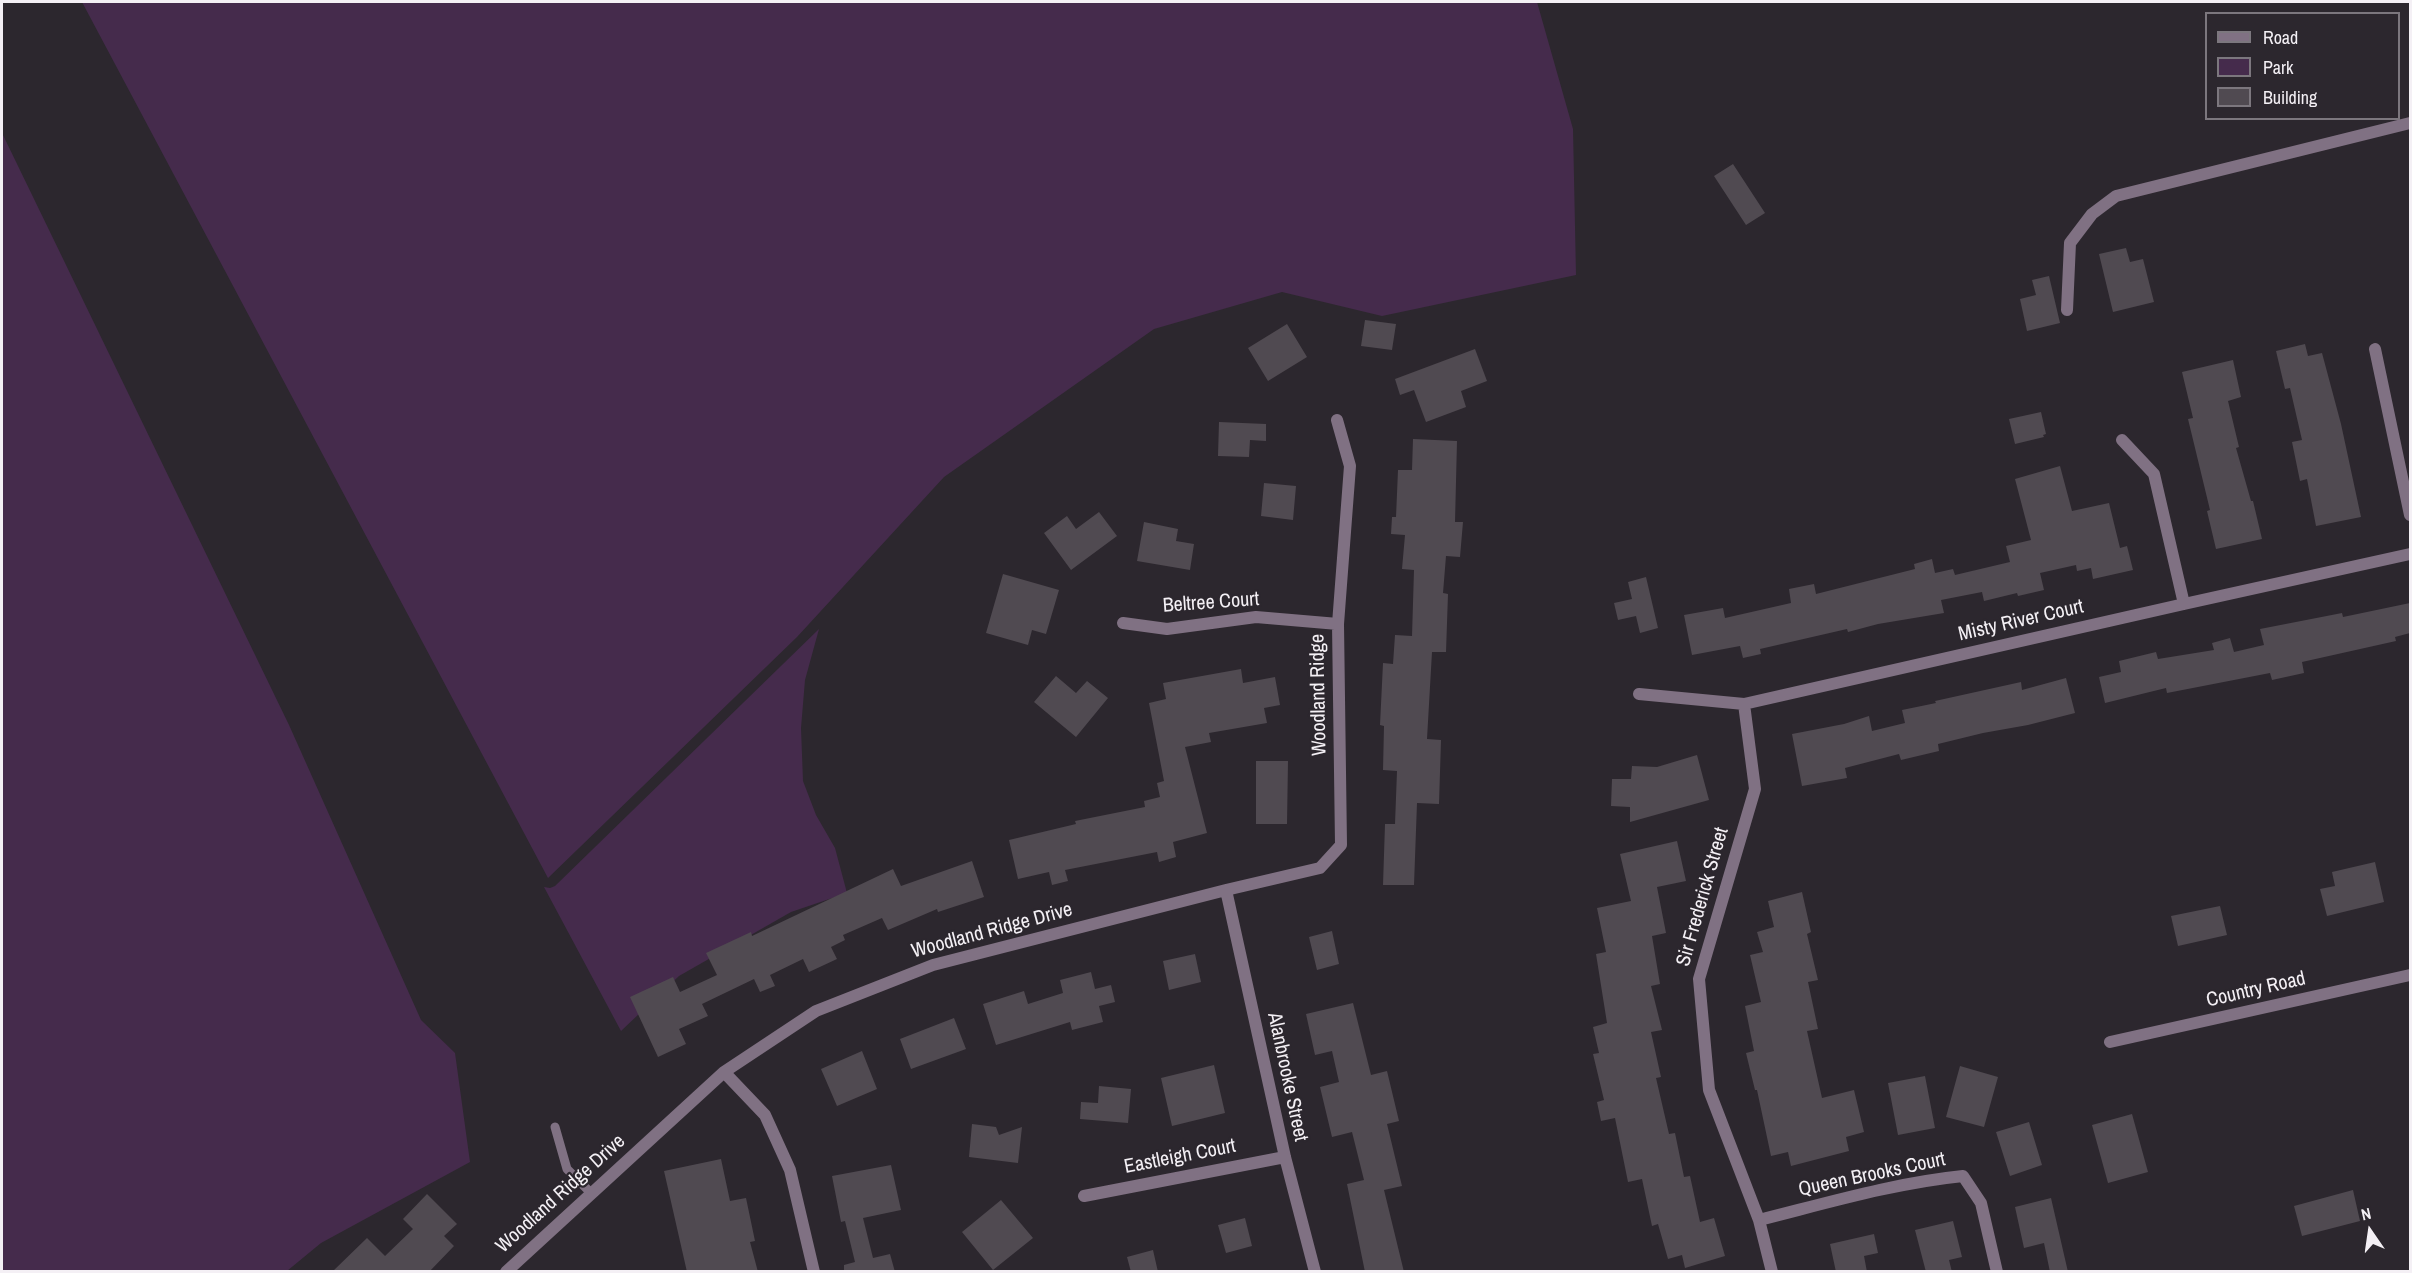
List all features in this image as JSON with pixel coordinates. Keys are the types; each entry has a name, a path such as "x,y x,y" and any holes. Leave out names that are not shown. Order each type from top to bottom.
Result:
{"street":[{"path":"2067,310 2070,243 2092,214 2116,196 2410,123"},
{"path":"2375,349 2410,515"},
{"name":"Woodland Ridge","path":"1226,890 1320,868 1341,845 1338,624 1350,466 1337,420"},
{"path":"2122,440 2154,474 2184,604"},
{"name":"Misty River Court","path":"1639,694 1744,704 2410,554"},
{"name":"Beltree Court","path":"1122,623 1167,629 1256,617 1338,624"},
{"name":"Sir Frederick Street","path":"1744,704 1755,789 1699,980 1709,1090 1759,1220 1772,1272"},
{"name":"Woodland Ridge Drive","path":"506,1272 724,1072 816,1011 933,965 1226,890"},
{"name":"Alanbrooke Street","path":"1226,890 1284,1157 1315,1272"},
{"name":"Country Road","path":"2110,1042 2410,975"},
{"path":"724,1072 765,1115 790,1170 814,1272"},
{"name":"Eastleigh Court","path":"1084,1196 1284,1157"},
{"name":"Queen Brooks Court","path":"1759,1220 1932,1179 1963,1176 1981,1203 1996,1272"}],"lane":[{"path":"555,1127 567,1170 591,1193"}],"green space":[{"path":"82,2 1537,2 1573,129 1576,275 1382,316 1282,292 1154,329 944,477 797,637 548,878"},
{"path":"2,133 289,725 421,1020 455,1053 470,1162 321,1243 287,1271 2,1271"},
{"path":"819,629 805,680 801,728 803,781 816,815 835,848 847,893 791,912 679,976 621,1031 544,887 555,886"}],"building":[{"path":"1733,164 1765,213 1746,225 1714,176"},
{"path":"2126,248 2130,262 2143,259 2154,302 2113,312 2099,254"},
{"path":"2049,276 2060,323 2027,331 2020,299 2036,295 2032,280"},
{"path":"1365,320 1396,324 1392,350 1361,346"},
{"path":"1287,324 1307,357 1268,381 1248,348"},
{"path":"2305,344 2308,356 2322,353 2341,424 2361,517 2316,526 2307,479 2300,481 2292,442 2302,440 2290,388 2285,389 2276,351"},
{"path":"1475,349 1487,381 1461,391 1466,407 1426,422 1414,390 1400,395 1395,379"},
{"path":"2233,360 2241,397 2228,401 2239,447 2236,448 2262,539 2216,549 2207,511 2210,510 2188,419 2193,418 2182,372"},
{"path":"2041,412 2046,434 2043,435 2044,437 2015,444 2009,419"},
{"path":"1219,422 1266,424 1266,441 1250,440 1249,457 1218,456"},
{"path":"1413,439 1457,441 1455,522 1463,522 1460,557 1446,556 1443,593 1448,594 1446,652 1432,652 1427,739 1441,740 1439,804 1417,803 1414,885 1383,885 1385,824 1395,824 1397,771 1383,770 1384,726 1380,725 1383,663 1393,664 1395,635 1412,636 1414,570 1402,569 1405,535 1391,534 1392,517 1396,517 1398,470 1412,470"},
{"path":"2060,466 2072,511 2109,503 2120,548 2127,546 2133,570 2093,579 2091,568 2077,571 2076,565 2040,573 2044,590 2018,596 2017,593 1984,601 1982,592 1941,600 1944,613 1878,624 1848,632 1847,629 1760,649 1761,654 1743,658 1740,646 1692,655 1684,615 1723,608 1725,618 1791,603 1789,589 1814,584 1816,594 1915,569 1914,564 1932,559 1935,573 1953,569 1955,575 2010,562 2006,546 2031,540 2015,479"},
{"path":"1264,483 1296,486 1293,520 1261,516"},
{"path":"1099,512 1117,536 1071,570 1044,533 1067,516 1076,529"},
{"path":"1144,522 1178,529 1176,541 1194,544 1190,570 1137,561"},
{"path":"1003,574 1059,590 1046,634 1032,630 1028,645 986,633"},
{"path":"1646,577 1658,628 1640,633 1636,616 1618,620 1614,603 1632,599 1628,582"},
{"path":"2410,603 2410,633 2395,637 2396,641 2302,662 2304,673 2272,680 2270,673 2167,693 2166,688 2105,703 2099,677 2121,672 2119,661 2156,652 2158,659 2214,650 2212,643 2230,638 2234,652 2264,645 2260,629 2342,613 2343,617"},
{"path":"1241,669 1243,683 1275,677 1280,705 1264,708 1267,723 1209,733 1211,742 1185,747 1207,833 1173,842 1176,857 1159,862 1157,852 1065,870 1068,881 1052,885 1049,872 1018,879 1009,840 1076,824 1075,821 1145,807 1144,801 1160,797 1157,783 1164,781 1149,703 1166,699 1163,683"},
{"path":"1056,676 1076,693 1087,681 1108,698 1076,737 1034,702"},
{"path":"2066,678 2075,713 1938,744 1939,751 1901,760 1899,754 1845,768 1847,778 1802,786 1792,734 1844,724 1869,716 1872,731 1905,723 1902,710 2021,682 2022,690"},
{"path":"1697,755 1709,800 1630,822 1630,807 1611,806 1612,779 1631,779 1632,766 1657,767"},
{"path":"1256,761 1288,761 1287,824 1256,824"},
{"path":"1677,841 1686,881 1657,887 1666,933 1652,936 1660,984 1651,986 1662,1030 1651,1032 1661,1077 1656,1078 1669,1134 1675,1133 1684,1177 1690,1176 1700,1222 1714,1218 1725,1256 1685,1268 1682,1255 1668,1259 1658,1224 1652,1226 1642,1179 1628,1182 1615,1118 1601,1121 1597,1102 1604,1100 1593,1054 1599,1053 1593,1027 1607,1023 1596,954 1606,952 1597,908 1631,901 1620,854"},
{"path":"972,861 984,897 938,912 937,909 888,930 882,918 843,935 845,940 831,947 837,959 809,972 803,959 770,975 775,986 760,992 754,979 702,1004 708,1016 679,1029 686,1044 658,1057 630,997 673,977 680,992 717,975 706,953 751,932 752,936 893,869 901,886"},
{"path":"2375,862 2384,902 2327,916 2320,889 2335,886 2332,872"},
{"path":"1802,892 1811,932 1807,934 1818,980 1808,982 1818,1029 1807,1031 1822,1098 1854,1090 1864,1132 1846,1137 1849,1151 1791,1166 1788,1152 1771,1156 1757,1090 1755,1090 1746,1053 1754,1051 1745,1006 1761,1002 1750,955 1763,952 1757,932 1774,927 1768,901"},
{"path":"2220,906 2227,935 2178,946 2171,916"},
{"path":"1332,931 1339,964 1317,970 1309,937"},
{"path":"1195,954 1201,982 1169,990 1163,961"},
{"path":"1091,972 1095,989 1111,985 1115,1002 1099,1006 1103,1022 1072,1030 1070,1022 996,1045 983,1004 1024,991 1028,1004 1063,993 1060,980"},
{"path":"1353,1003 1371,1075 1387,1071 1399,1121 1387,1124 1402,1186 1384,1190 1404,1272 1365,1272 1347,1184 1364,1180 1352,1132 1332,1137 1320,1087 1339,1082 1332,1051 1315,1055 1306,1014"},
{"path":"954,1018 966,1049 911,1069 900,1039"},
{"path":"862,1051 877,1089 837,1106 821,1069"},
{"path":"1214,1065 1225,1113 1172,1126 1161,1078"},
{"path":"1960,1066 1998,1077 1984,1127 1946,1117"},
{"path":"1925,1076 1935,1128 1898,1135 1888,1083"},
{"path":"1099,1086 1131,1089 1128,1123 1080,1119 1081,1102 1098,1103"},
{"path":"2132,1114 2148,1172 2108,1183 2092,1125"},
{"path":"2029,1122 2042,1165 2010,1176 1996,1132"},
{"path":"972,1124 996,1127 999,1135 1022,1127 1018,1163 969,1157"},
{"path":"721,1159 730,1201 746,1198 755,1241 750,1242 758,1272 687,1272 664,1171"},
{"path":"891,1165 901,1210 863,1218 873,1258 890,1254 895,1272 844,1272 844,1265 855,1262 845,1221 841,1222 832,1176"},
{"path":"2353,1190 2360,1221 2302,1236 2294,1206"},
{"path":"427,1194 457,1224 444,1236 454,1246 429,1272 332,1272 367,1238 385,1256 413,1229 403,1219"},
{"path":"2051,1198 2068,1272 2050,1272 2044,1243 2024,1248 2015,1207"},
{"path":"1001,1200 1033,1238 993,1270 962,1232"},
{"path":"1245,1218 1252,1246 1226,1253 1218,1225"},
{"path":"1953,1221 1962,1257 1949,1260 1952,1272 1926,1272 1915,1230"},
{"path":"1874,1234 1878,1253 1864,1256 1867,1272 1836,1272 1830,1244"},
{"path":"1153,1250 1158,1272 1131,1272 1127,1257"}]}
